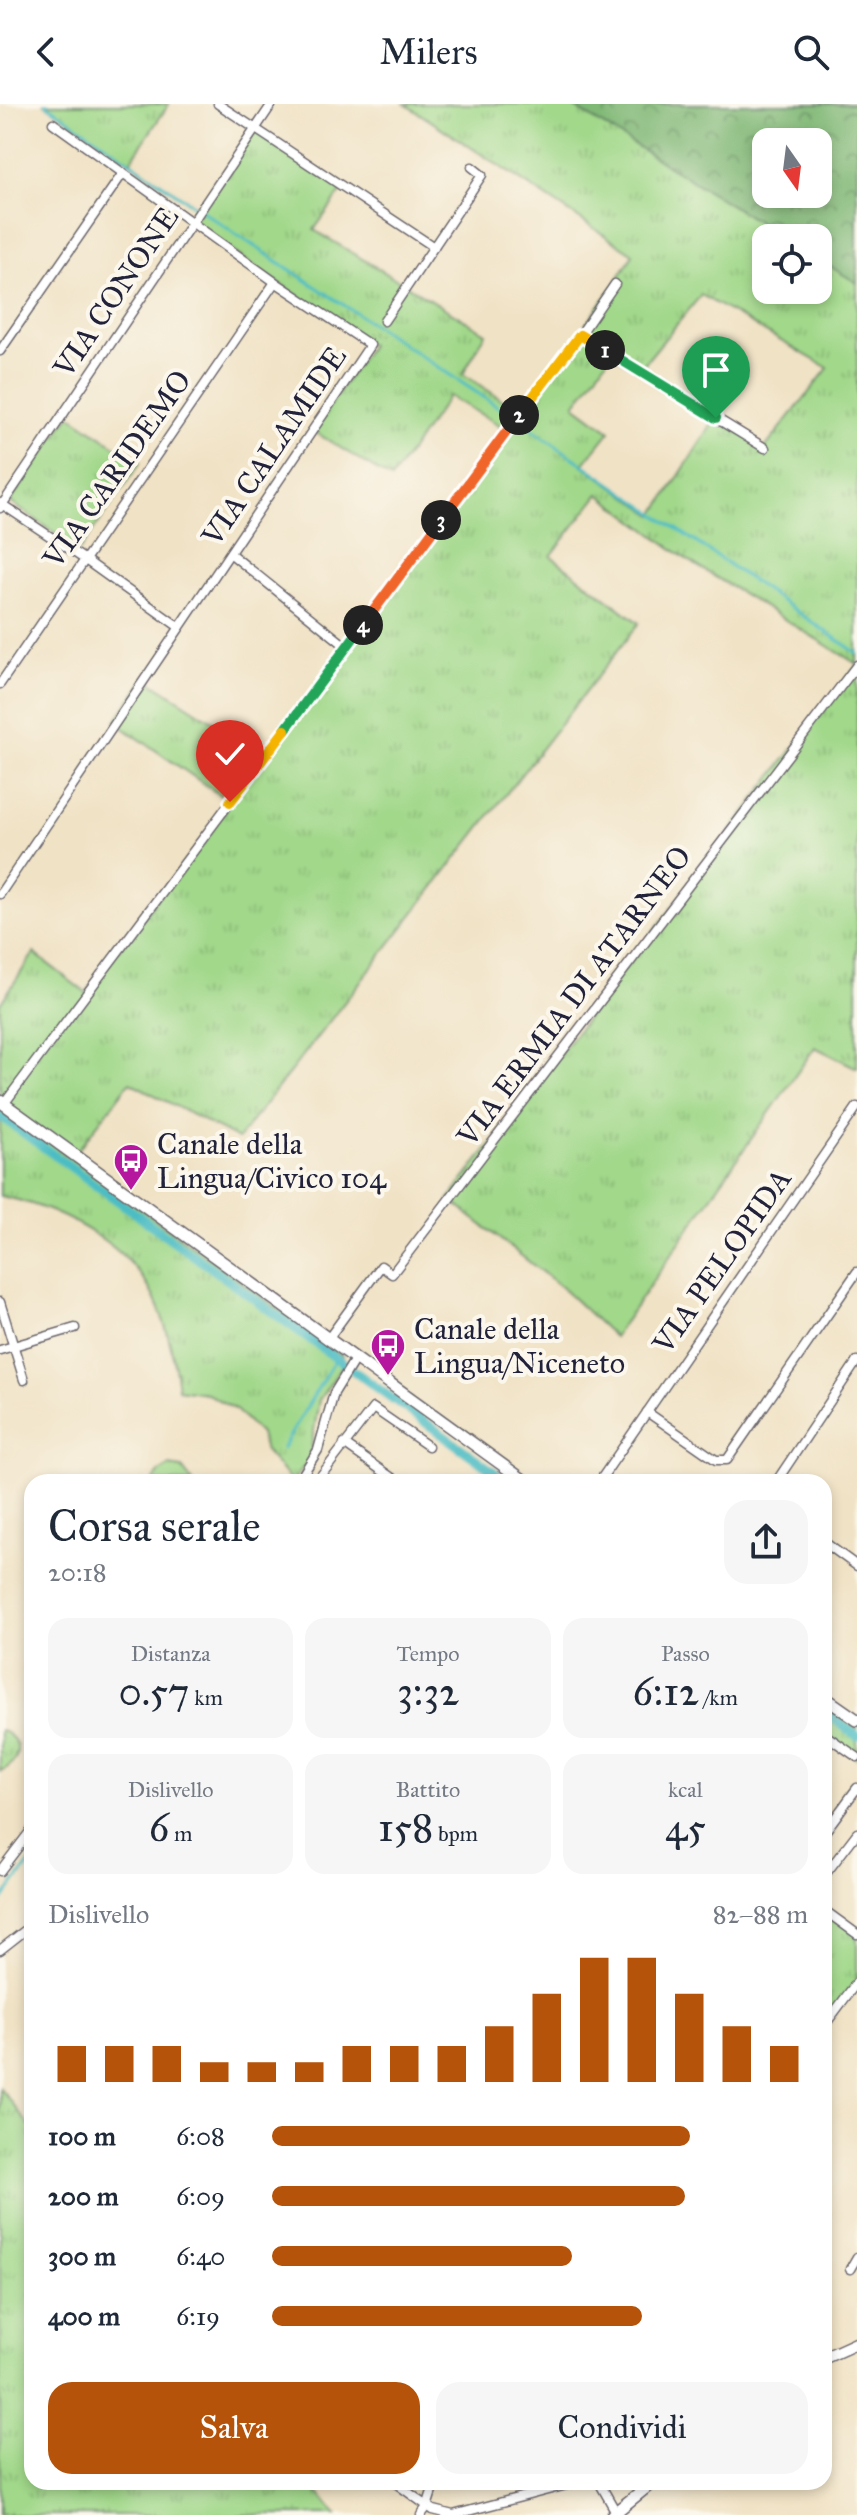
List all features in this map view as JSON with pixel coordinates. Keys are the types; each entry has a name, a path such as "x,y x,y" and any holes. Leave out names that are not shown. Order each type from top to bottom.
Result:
{"street":[{"path":"218,104 434,247"},
{"name":"VIA CONONE","path":"1,505 272,104"},
{"name":"VIA CALAMIDE","path":"0,894 370,345 275,282 53,123"},
{"path":"384,321 482,175 472,167"},
{"path":"0,351 123,173"},
{"name":"VIA CARIDEMO","path":"0,684 275,282"},
{"path":"514,1474 353,1362 328,1339 2,1102 347,647 615,284"},
{"path":"580,335 765,448"},
{"path":"1,505 179,627"},
{"path":"231,554 347,647"},
{"name":"VIA ERMIA DI ATARNEO","path":"328,1339 381,1266 392,1274 857,665"},
{"name":"VIA PELOPIDA","path":"604,1474 857,1107"},
{"path":"647,1412 717,1461 727,1460 857,1272"},
{"path":"0,1302 24,1380"},
{"path":"0,1350 75,1328"},
{"path":"781,1474 857,1361"},
{"path":"303,1474 321,1444 332,1397 353,1362"},
{"path":"322,1474 373,1408 428,1446"},
{"path":"344,1444 387,1474"},
{"path":"832,1548 857,1566"},
{"path":"832,1703 857,1720"},
{"path":"832,1740 857,1757"},
{"path":"832,1822 857,1788"},
{"path":"832,1866 857,1833"},
{"path":"0,1871 24,1840"},
{"path":"832,1916 857,1934"},
{"path":"0,1950 24,1931"},
{"path":"832,2015 857,1982"},
{"path":"850,2269 857,2257"},
{"path":"832,2354 857,2343"},
{"path":"402,2490 424,2511 446,2515 467,2513 549,2490"},
{"path":"424,2511 432,2490"},
{"path":"603,2490 614,2514 643,2490"}],"green space":[{"path":"45,104 169,104 130,162"},
{"path":"405,104 700,104 752,175 752,208 832,208 832,197 857,203 857,664 686,559 599,494 551,556 639,623 238,1139 130,1082 74,1155 0,1101 0,1004 34,953 86,993 230,802 115,722 145,678 266,755 508,430 449,396 391,479 313,431 370,345 191,223 255,130 344,188 314,230 486,333 463,374 521,412 615,284 633,254","holes":["701,295 828,368 765,448 716,418 654,515 583,465 610,431 575,405 611,354 639,370"]},
{"path":"569,104 857,104 857,283 832,268 832,224 762,224"},
{"path":"70,415 140,463 80,550 10,502"},
{"path":"857,665 857,1068 815,1047 614,1337 561,1287 449,1199"},
{"path":"0,1106 342,1355 345,1362 319,1400 309,1460 298,1474 285,1474 265,1451 260,1434 235,1409 206,1393 178,1389 172,1350 160,1312 137,1270 121,1254 84,1227 42,1208 0,1196"},
{"path":"169,1466 182,1468 187,1474 157,1474"},
{"path":"832,1704 857,1721 857,1758 832,1740"},
{"path":"0,1730 13,1739 17,1750 13,1762 0,1771"},
{"path":"832,1916 857,1934 857,1982 832,2015"},
{"path":"0,2088 24,2119 24,2490 316,2490 336,2515 0,2515"}],"waterway":[{"path":"46,104 236,234 526,425 857,653"},
{"path":"0,1116 497,1474"},
{"path":"282,1449 336,1358"},
{"path":"832,1718 857,1736"},
{"path":"0,1903 24,1871"}],"place":[{"name":"Canale della Lingua/Civico 104","path":"131,1192"},
{"name":"Canale della Lingua/Niceneto","path":"388,1377"}],"route":[{"path":"230,802 580,335 716,418"}]}
